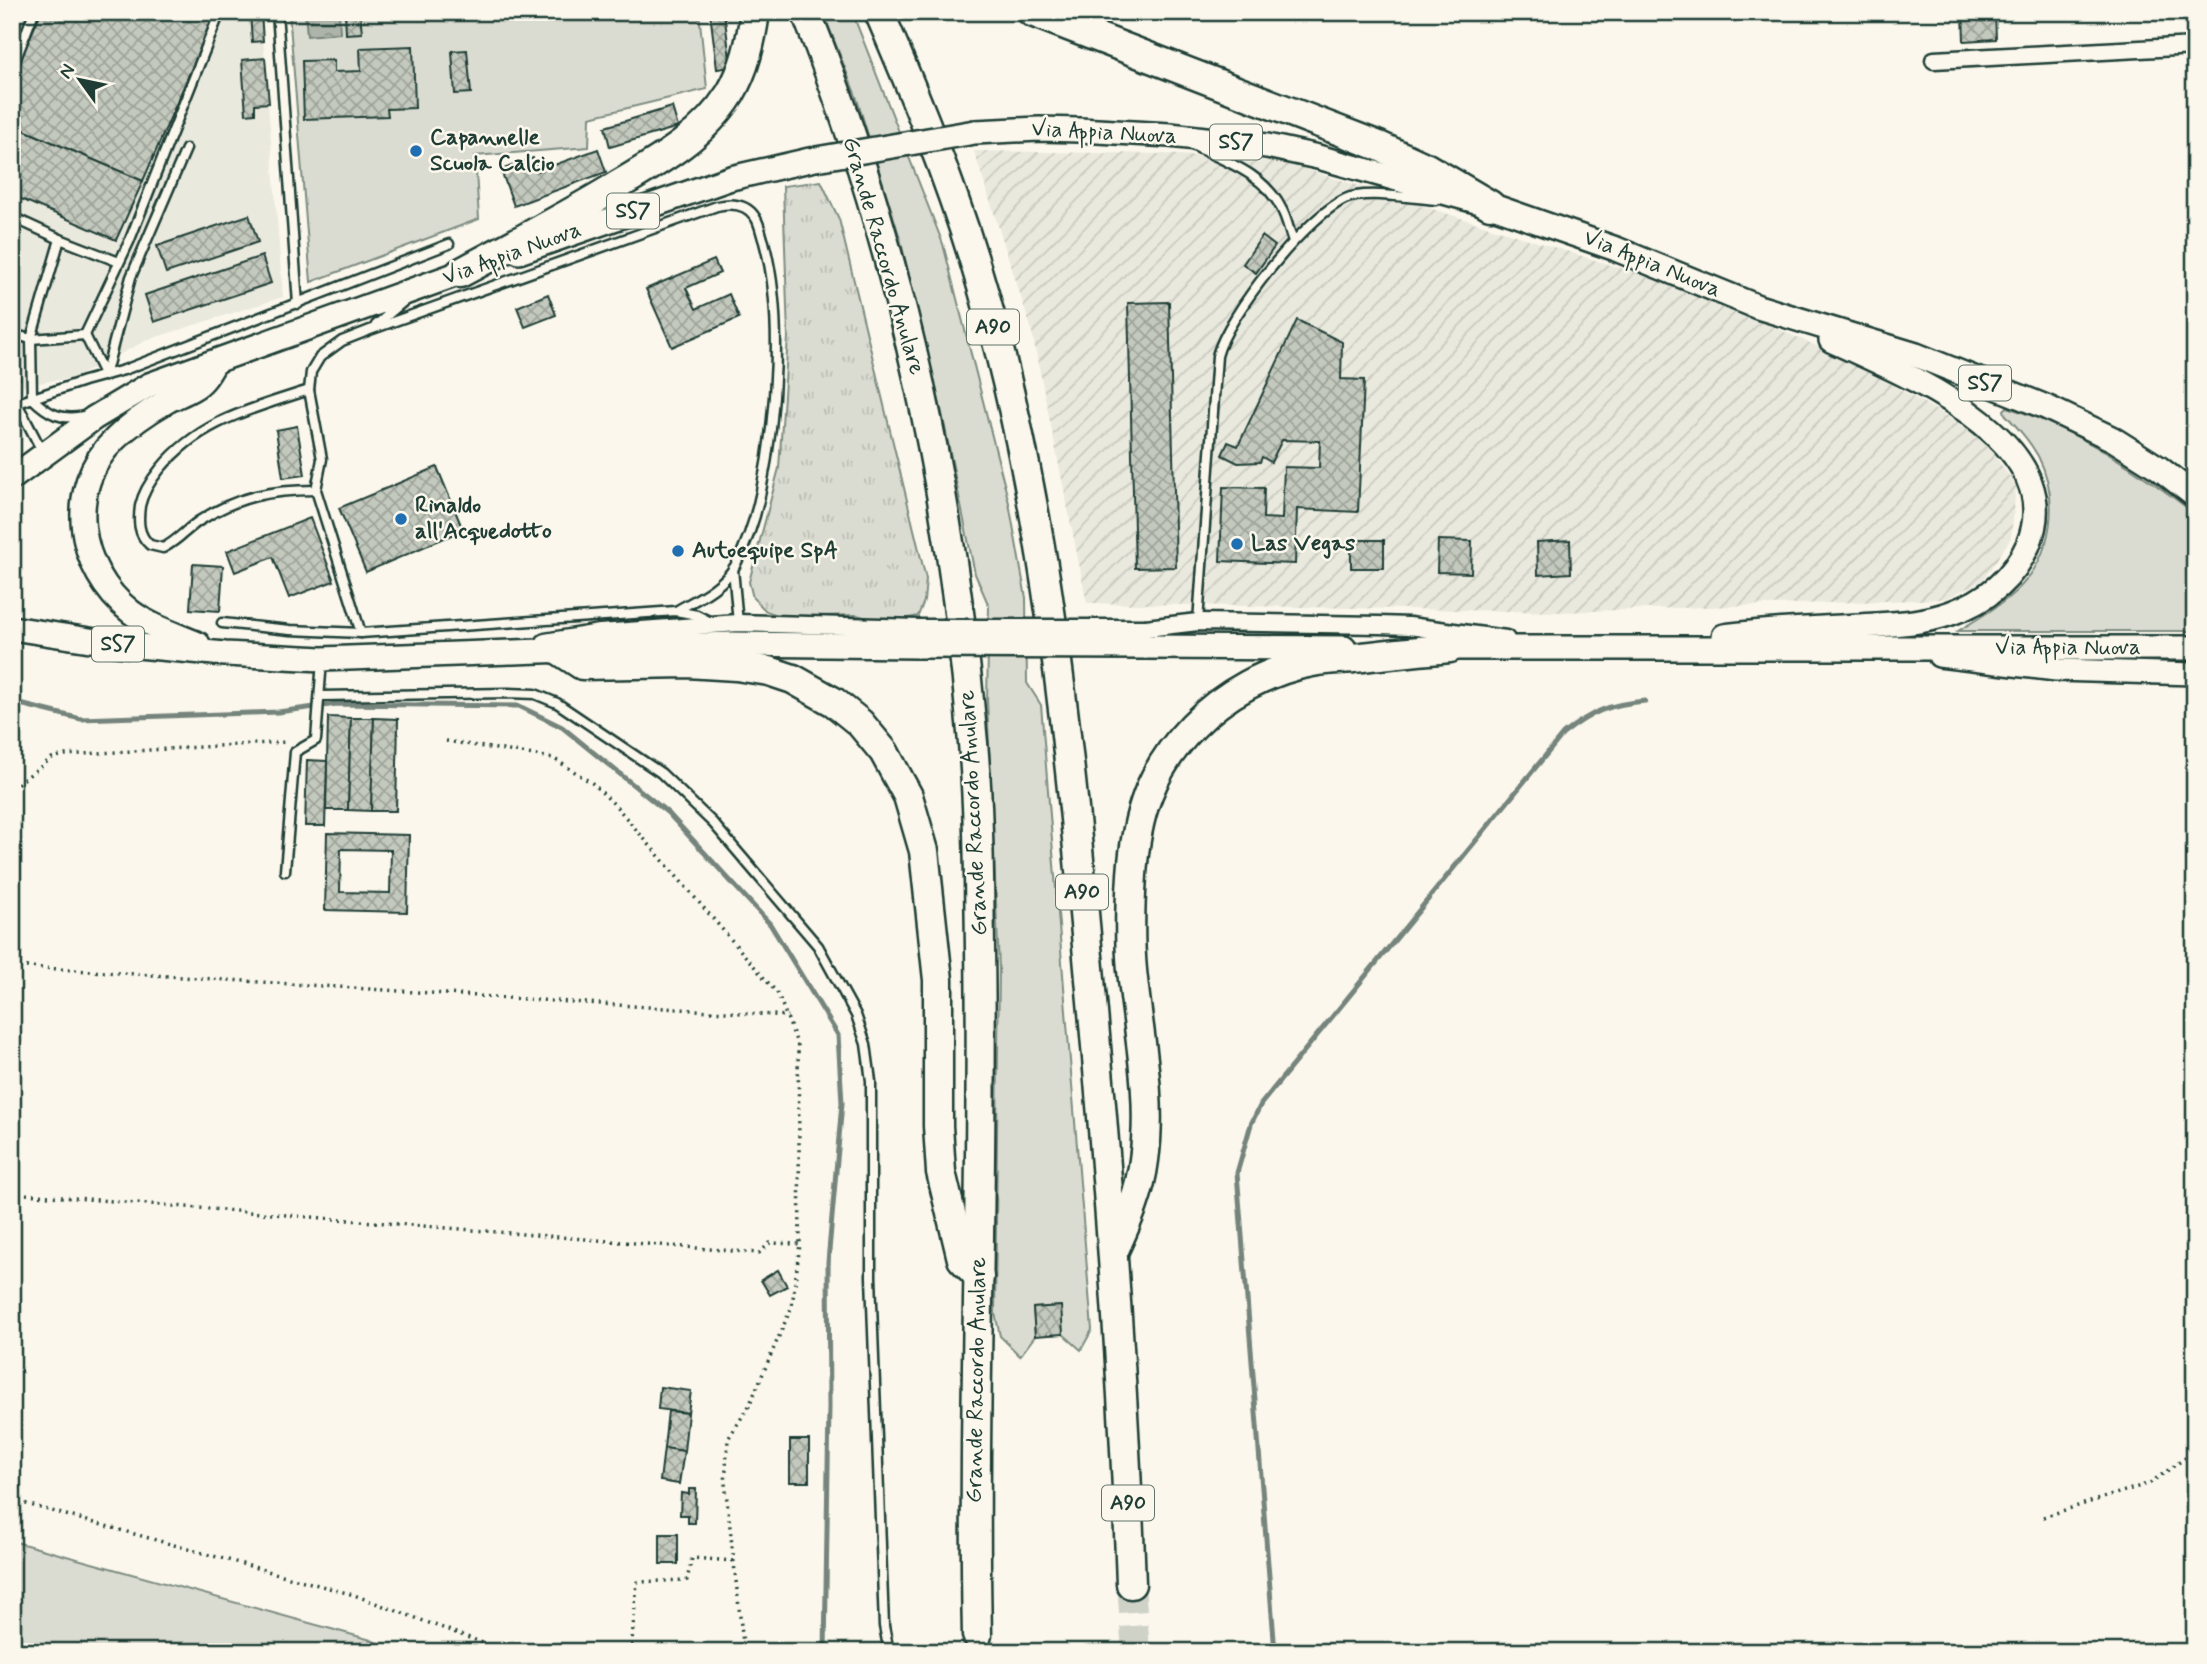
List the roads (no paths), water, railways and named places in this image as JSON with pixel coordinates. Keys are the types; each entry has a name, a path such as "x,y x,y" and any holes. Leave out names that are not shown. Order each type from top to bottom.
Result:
{"highway":[{"path":"460,273 569,214 666,156 696,133 720,108 739,77 749,49 755,12"},
{"name":"Grande Raccordo Anulare","path":"806,12 850,136 891,268 925,408 952,552 974,745 982,1076 975,1528 977,1636"},
{"name":"A90","path":"879,12 920,106 974,258 1007,383 1040,541 1057,656 1075,813 1113,1253 1125,1423 1131,1584"},
{"path":"1032,12 1380,146 1427,168 1490,205"},
{"path":"1113,1253 1136,1204 1144,1160 1146,1097 1131,958 1131,899 1136,834 1144,800 1157,772 1175,745 1201,718 1222,701 1261,678 1312,662 1450,648"},
{"path":"559,650 582,665 687,663 736,666 769,671 793,679 826,696 853,718 872,737 894,766 908,796 922,841 932,913 939,993 938,1126 941,1172 962,1259 979,1277"}],"main road":[{"name":"Via Appia Nuova","path":"12,478 107,409 149,384 713,184 760,170 810,160 975,132 1039,128 1170,135 1267,146 1318,157 1490,205 1616,249 1758,307 1883,344 1953,369 2091,427 2159,468 2195,496"},
{"path":"1634,647 1751,632 1903,624 1951,613 1978,601 2000,585 2020,561 2031,536 2035,504 2028,479 2018,461 1987,426 1920,383 1758,307"},
{"path":"215,362 202,382 156,408 110,444 88,479 82,512 85,539 95,567 121,603 150,624 225,654"},
{"name":"Via Appia Nuova","path":"12,628 88,640 225,654 322,659 918,637 1145,637 1450,648 2195,648"}],"street":[{"path":"1934,60 2195,47"},
{"path":"2159,468 2195,489"},
{"name":"Via Appia Nuova","path":"1145,637 1198,622 1397,625 1562,647"},
{"name":"Via Appia Nuova","path":"481,653 600,633 738,623 918,637"},
{"path":"1885,649 2056,670 2195,674"}],"lane":[{"path":"12,69 34,12"},
{"path":"85,335 119,262 220,12"},
{"path":"277,12 298,303"},
{"path":"1170,135 1242,167 1282,208 1293,241"},
{"path":"105,376 131,277 186,149"},
{"path":"1198,622 1217,356 1220,343 1237,314 1293,241 1346,198 1382,195 1490,205"},
{"path":"361,633 316,490 321,459 309,390 311,372 320,357 342,341 370,330 717,206 735,204 749,211 759,224 771,277 774,386 771,429 761,492 749,532 733,569 708,593 676,611"},
{"path":"12,217 119,262"},
{"path":"60,239 31,339 33,398 50,413 60,417 73,418 107,409"},
{"path":"44,454 15,404 124,370 449,244"},
{"path":"370,330 419,288"},
{"path":"12,334 31,339 85,335"},
{"path":"85,335 105,376"},
{"path":"309,390 228,417 203,429 187,442 167,460 146,489 139,512 140,531 150,545 163,548 210,514 243,499 275,491 316,490"},
{"path":"733,569 738,623"},
{"path":"222,623 290,630 361,633 676,611 697,615 716,625"},
{"path":"285,871 295,752 316,740 322,659"},
{"path":"321,696 508,693 535,694 556,703 661,773 713,823 818,946 836,975 856,1015 866,1044 871,1081 871,1277 884,1626 889,1652"}],"water":[{"path":"305,12 339,12 340,33 307,36"}],"waterway":[{"path":"1275,1652 1237,1173 1251,1124 1261,1104 1563,734 1601,710 1645,701"},
{"path":"12,702 81,719 278,712 337,704 519,706 562,727 668,813 770,924 838,1035 842,1103 828,1262 829,1406 825,1652"}],"tunnel":[{"path":"1131,1584 1136,1652"}],"place":[{"name":"Capannelle Scuola Calcio","path":"416,151"},
{"name":"Rinaldo all'Acquedotto","path":"401,519"},
{"name":"Las Vegas","path":"1237,544"},
{"name":"Autoequipe SpA","path":"678,551"}]}
